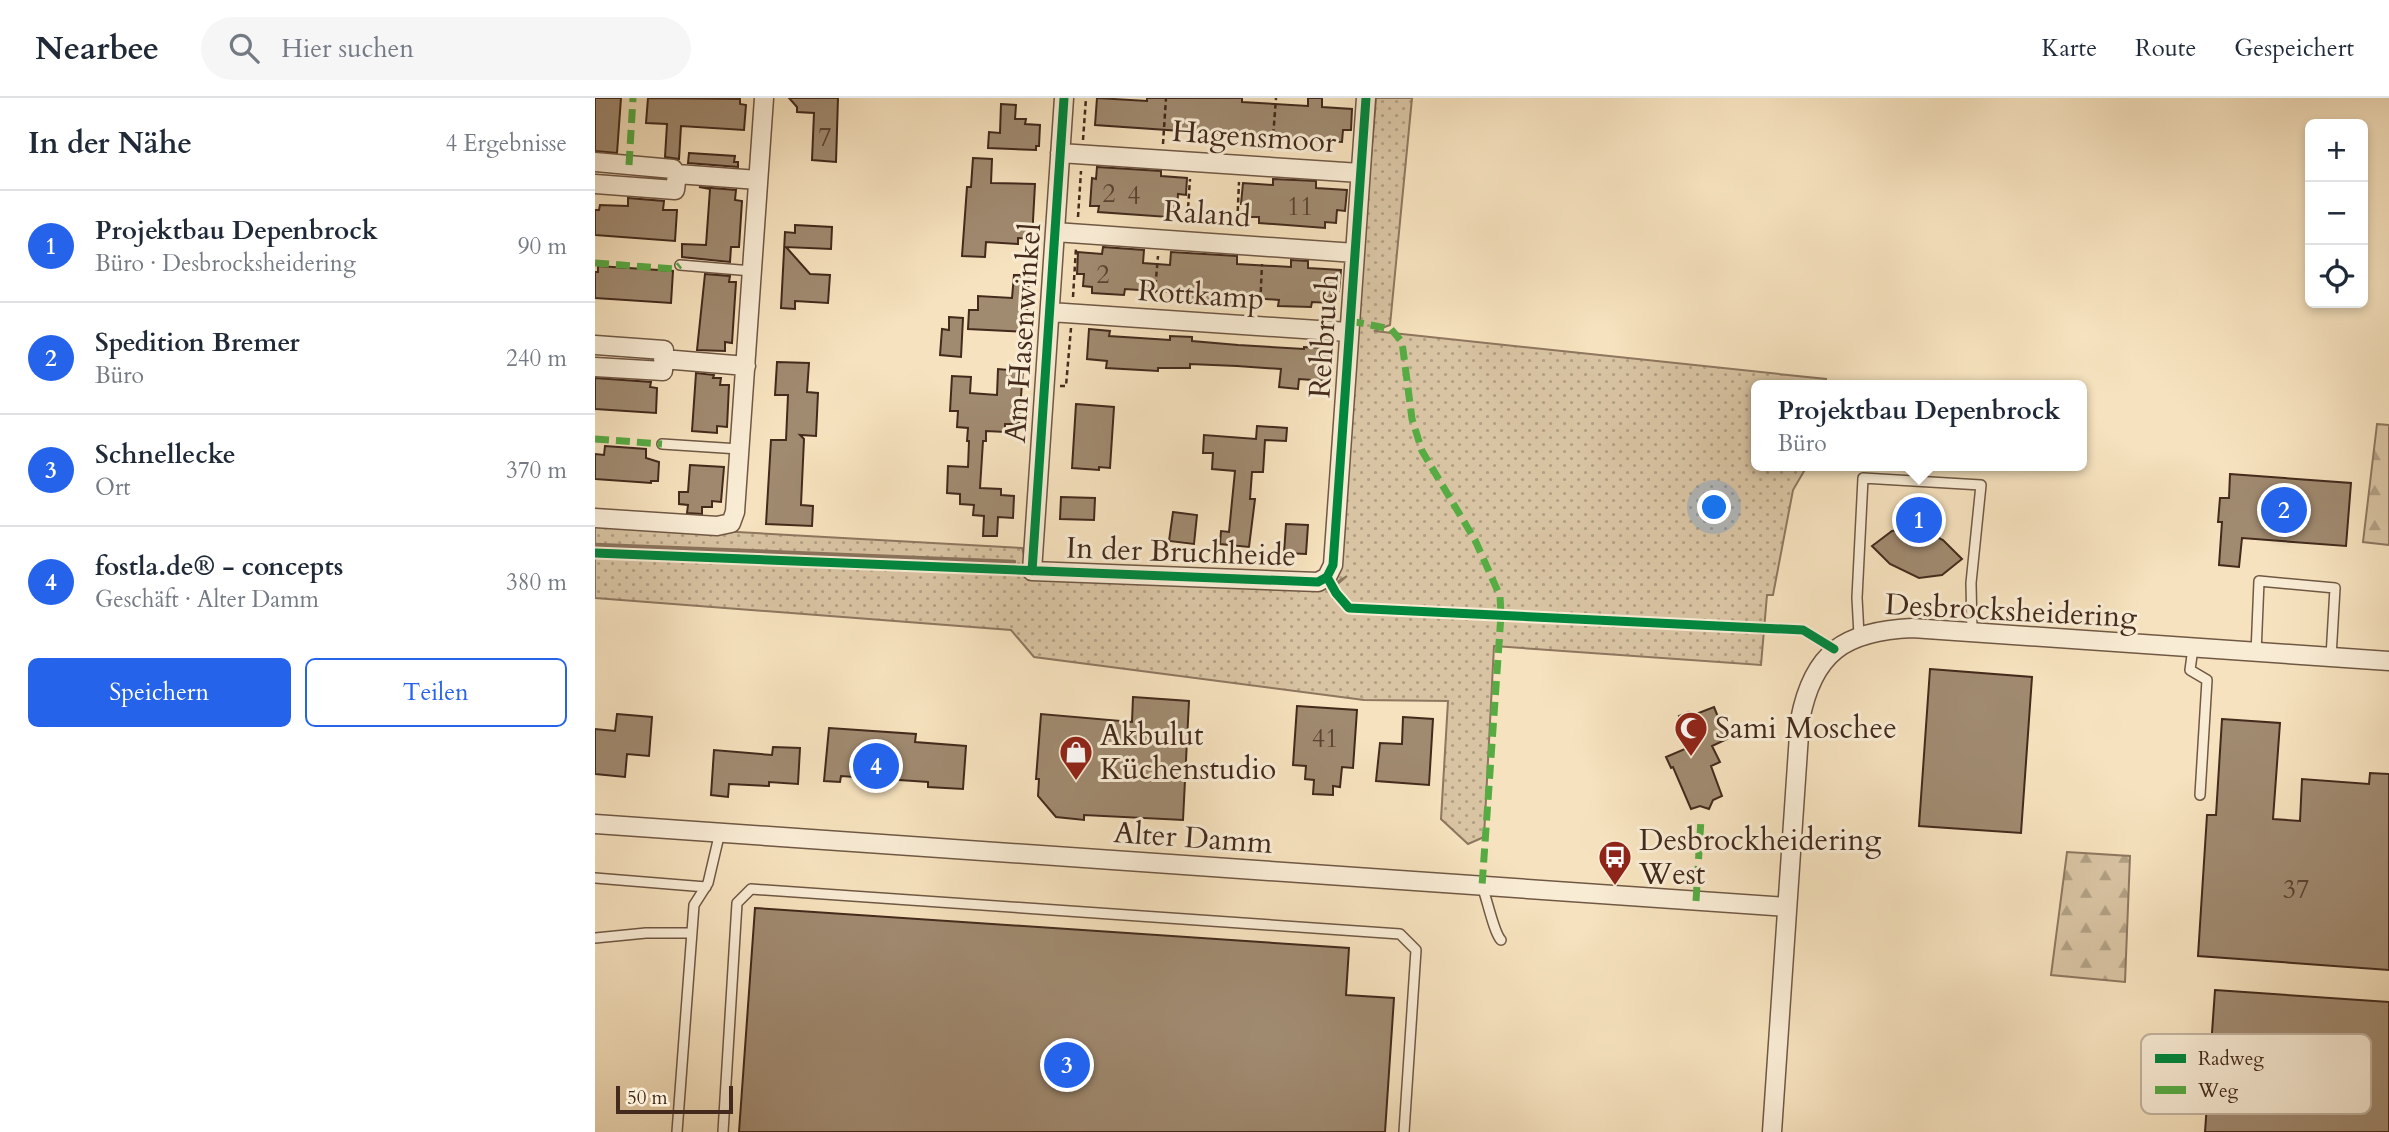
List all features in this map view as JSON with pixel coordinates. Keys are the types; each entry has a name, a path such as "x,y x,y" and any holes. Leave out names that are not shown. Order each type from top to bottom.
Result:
{"street":[{"path":"595,518 717,526 731,523 735,512 764,98"},
{"name":"Am Hasenwinkel","path":"1032,571 1064,98"},
{"name":"Rehbruch","path":"1328,577 1333,565 1366,98"},
{"name":"Hagensmoor","path":"1060,153 1360,173"},
{"path":"595,162 673,169 677,174 675,190 595,184"},
{"path":"677,174 758,180"},
{"name":"Raland","path":"1055,232 1355,253"},
{"name":"Rottkamp","path":"1049,313 1348,332"},
{"path":"595,345 664,350 663,371 595,367"},
{"path":"663,359 746,366"},
{"name":"In der Bruchheide","path":"1032,571 1318,582 1328,577"},
{"name":"Desbrocksheidering","path":"1772,1132 1800,720 1804,698 1812,679 1834,649 1859,635 1883,629 1912,628 2389,661"},
{"name":"Alter Damm","path":"595,824 1787,907"}],"lane":[{"path":"681,265 752,271"},
{"path":"663,444 739,449"},
{"path":"1859,635 1857,598 1863,478 1982,485 1971,583 1972,631"},
{"path":"2256,653 2259,581 2335,589 2331,657"},
{"path":"2193,648 2190,670 2207,680 2200,795"},
{"path":"677,1132 694,905 706,887 720,832"},
{"path":"595,878 706,887"},
{"path":"1482,886 1491,909 1495,934 1501,940"},
{"path":"723,1132 737,903 751,889 1400,934 1416,950 1404,1132"},
{"path":"595,937 691,933"}],"path":[{"path":"1044,385 1066,386 1086,98"},
{"path":"1161,159 1166,98"},
{"path":"1271,167 1276,98"},
{"path":"1186,241 1191,161"},
{"path":"1236,244 1240,165"},
{"path":"1153,320 1159,239"},
{"path":"1259,327 1263,246"}],"green space":[{"path":"1376,98 1412,98 1390,325 1374,331 1826,379 1751,380 1751,471 1804,471 1793,490 1773,595 1767,595 1761,665 1494,646 1484,837 1468,844 1441,819 1448,701 1364,700 1034,657 1011,630 595,598 595,524 1022,548 1030,577 1334,587 1347,576 1335,583"},
{"path":"2377,424 2389,425 2389,545 2363,542"},
{"path":"2067,852 2130,856 2125,982 2051,975"}],"building":[{"path":"595,98 621,98 617,153 595,151"},
{"path":"648,98 740,99 740,104 746,105 744,130 681,126 679,159 665,157 667,124 646,123"},
{"path":"789,98 838,98 836,162 812,160 814,113 797,112 797,107"},
{"path":"1097,98 1147,101 1147,98 1242,98 1242,102 1308,106 1308,98 1322,98 1322,107 1352,109 1351,130 1343,130 1342,142 1095,125"},
{"path":"1001,104 1016,105 1015,119 1026,119 1025,124 1040,125 1039,146 1036,146 1036,150 988,148 989,132 1000,133"},
{"path":"689,153 735,156 734,162 738,162 738,167 688,163"},
{"path":"973,158 992,159 991,183 1035,184 1032,239 1018,238 1018,244 986,242 985,257 962,256 967,187 971,187"},
{"path":"1097,167 1161,171 1161,176 1187,178 1186,195 1178,194 1177,212 1168,211 1168,217 1098,212 1099,206 1090,206 1092,178 1096,179"},
{"path":"1273,179 1316,181 1316,188 1347,190 1345,211 1337,210 1336,223 1325,222 1325,228 1259,223 1259,217 1248,217 1249,204 1241,204 1243,183 1273,185"},
{"path":"699,187 736,190 735,200 742,201 739,247 731,247 730,262 682,257 682,244 706,245 710,189"},
{"path":"628,198 664,201 663,210 677,210 675,241 595,235 595,210 599,210 600,205 628,206"},
{"path":"795,225 832,227 831,249 786,247 810,274 830,275 828,303 795,301 795,309 781,308 785,232 795,233"},
{"path":"1103,247 1144,250 1143,263 1170,265 1171,252 1237,256 1237,264 1291,267 1291,260 1308,261 1308,268 1341,270 1339,291 1332,291 1331,303 1312,302 1311,307 1278,306 1279,300 1238,297 1238,303 1203,301 1185,299 1185,293 1125,289 1124,295 1092,293 1092,287 1083,286 1084,274 1077,274 1078,252 1102,254"},
{"path":"598,266 673,271 671,303 595,298 595,272 598,272"},
{"path":"705,274 730,276 729,282 736,282 732,343 725,342 725,351 697,350"},
{"path":"1014,275 1029,275 1026,332 968,329 969,310 978,310 978,296 1012,298"},
{"path":"949,317 963,318 961,357 940,355 942,329 949,330"},
{"path":"1089,329 1110,331 1109,336 1170,340 1170,336 1192,337 1192,341 1238,345 1329,348 1326,381 1299,379 1298,389 1279,387 1281,369 1237,366 1190,364 1190,368 1158,368 1158,371 1106,368 1107,361 1087,359"},
{"path":"777,362 809,363 807,392 818,393 816,436 800,435 804,439 801,505 813,506 812,526 766,524 771,440 786,440 788,395 775,395"},
{"path":"998,369 1023,369 1019,424 1005,424 1005,432 986,431 980,488 1001,489 1001,495 1014,496 1013,518 998,517 997,536 983,536 984,516 973,515 974,505 960,504 960,494 947,493 948,466 968,467 968,428 957,427 958,411 950,411 952,376 971,377 970,393 997,395"},
{"path":"696,373 714,375 713,378 721,378 720,385 729,385 727,427 717,426 717,433 692,431"},
{"path":"595,378 651,382 650,387 657,388 656,413 595,409"},
{"path":"1076,404 1114,407 1110,468 1072,468"},
{"path":"1257,426 1287,428 1286,441 1265,440 1263,472 1252,472 1250,499 1255,499 1249,547 1220,544 1221,531 1229,532 1235,471 1212,469 1213,453 1203,453 1204,435 1256,439"},
{"path":"605,446 646,449 646,458 659,462 658,481 651,483 595,479 595,454 604,455"},
{"path":"690,465 724,467 721,502 712,501 712,507 702,507 702,514 687,513 688,505 679,504 679,492 688,492"},
{"path":"2230,474 2351,483 2346,546 2242,538 2239,567 2219,565 2222,522 2218,522 2220,498 2229,498"},
{"path":"1061,497 1095,498 1094,520 1060,519"},
{"path":"1173,512 1197,515 1194,544 1169,541"},
{"path":"1286,524 1308,525 1306,554 1284,553"},
{"path":"1917,527 1943,540 1962,559 1942,575 1919,578 1890,564 1872,546 1892,531"},
{"path":"1930,669 2032,677 2021,833 1919,826"},
{"path":"1133,697 1189,701 1183,820 1084,815 1084,820 1056,817 1038,796 1039,779 1036,779 1041,714 1132,722"},
{"path":"1297,706 1357,710 1353,768 1342,767 1340,787 1333,786 1333,795 1313,794 1314,780 1305,779 1306,766 1293,765"},
{"name":"Sami Moschee","path":"1714,707 1727,739 1712,746 1720,762 1711,766 1722,796 1713,800 1709,809 1700,806 1691,809 1666,757 1692,746 1679,716 1689,712 1691,716"},
{"path":"617,714 652,717 649,756 627,754 625,777 595,774 595,729 615,731"},
{"path":"1403,717 1433,719 1429,785 1376,781 1380,743 1402,744"},
{"path":"2222,719 2280,723 2273,819 2300,821 2302,779 2369,784 2370,773 2389,774 2389,970 2198,956 2207,815 2216,815"},
{"path":"829,728 916,734 915,742 966,746 963,789 928,787 928,782 841,776 840,782 824,781"},
{"path":"773,747 800,748 798,784 729,784 728,797 711,795 714,750 772,755"},
{"path":"755,908 1349,948 1346,995 1394,998 1385,1132 739,1132"},
{"path":"2215,990 2389,1002 2389,1132 2205,1132 2206,1114 2371,1114 2371,1034 2212,1034"}],"waterway":[{"path":"595,545 1014,562"}],"marked path":[{"path":"629,165 633,98"},
{"path":"595,263 675,269 680,265"},
{"path":"1350,321 1391,329 1402,342 1412,419 1422,451 1475,540 1500,596 1501,615 1482,886"},
{"path":"595,439 662,444"},
{"path":"1696,901 1701,819"}],"cycle path":[{"path":"1032,571 1064,98"},
{"path":"1327,577 1333,565 1366,98"},
{"path":"595,553 1318,582 1327,577"},
{"path":"1327,577 1349,608 1803,630 1834,649"}],"place":[{"name":"Spedition Bremer","path":"2284,510"},
{"name":"Projektbau Depenbrock","path":"1919,520"},
{"name":"Sami Moschee","path":"1691,758"},
{"name":"fostla.de® - concepts","path":"876,766"},
{"name":"Akbulut Küchenstudio","path":"1076,782"},
{"name":"Desbrockheidering West","path":"1615,887"},
{"name":"Schnellecke","path":"1067,1065"}]}
